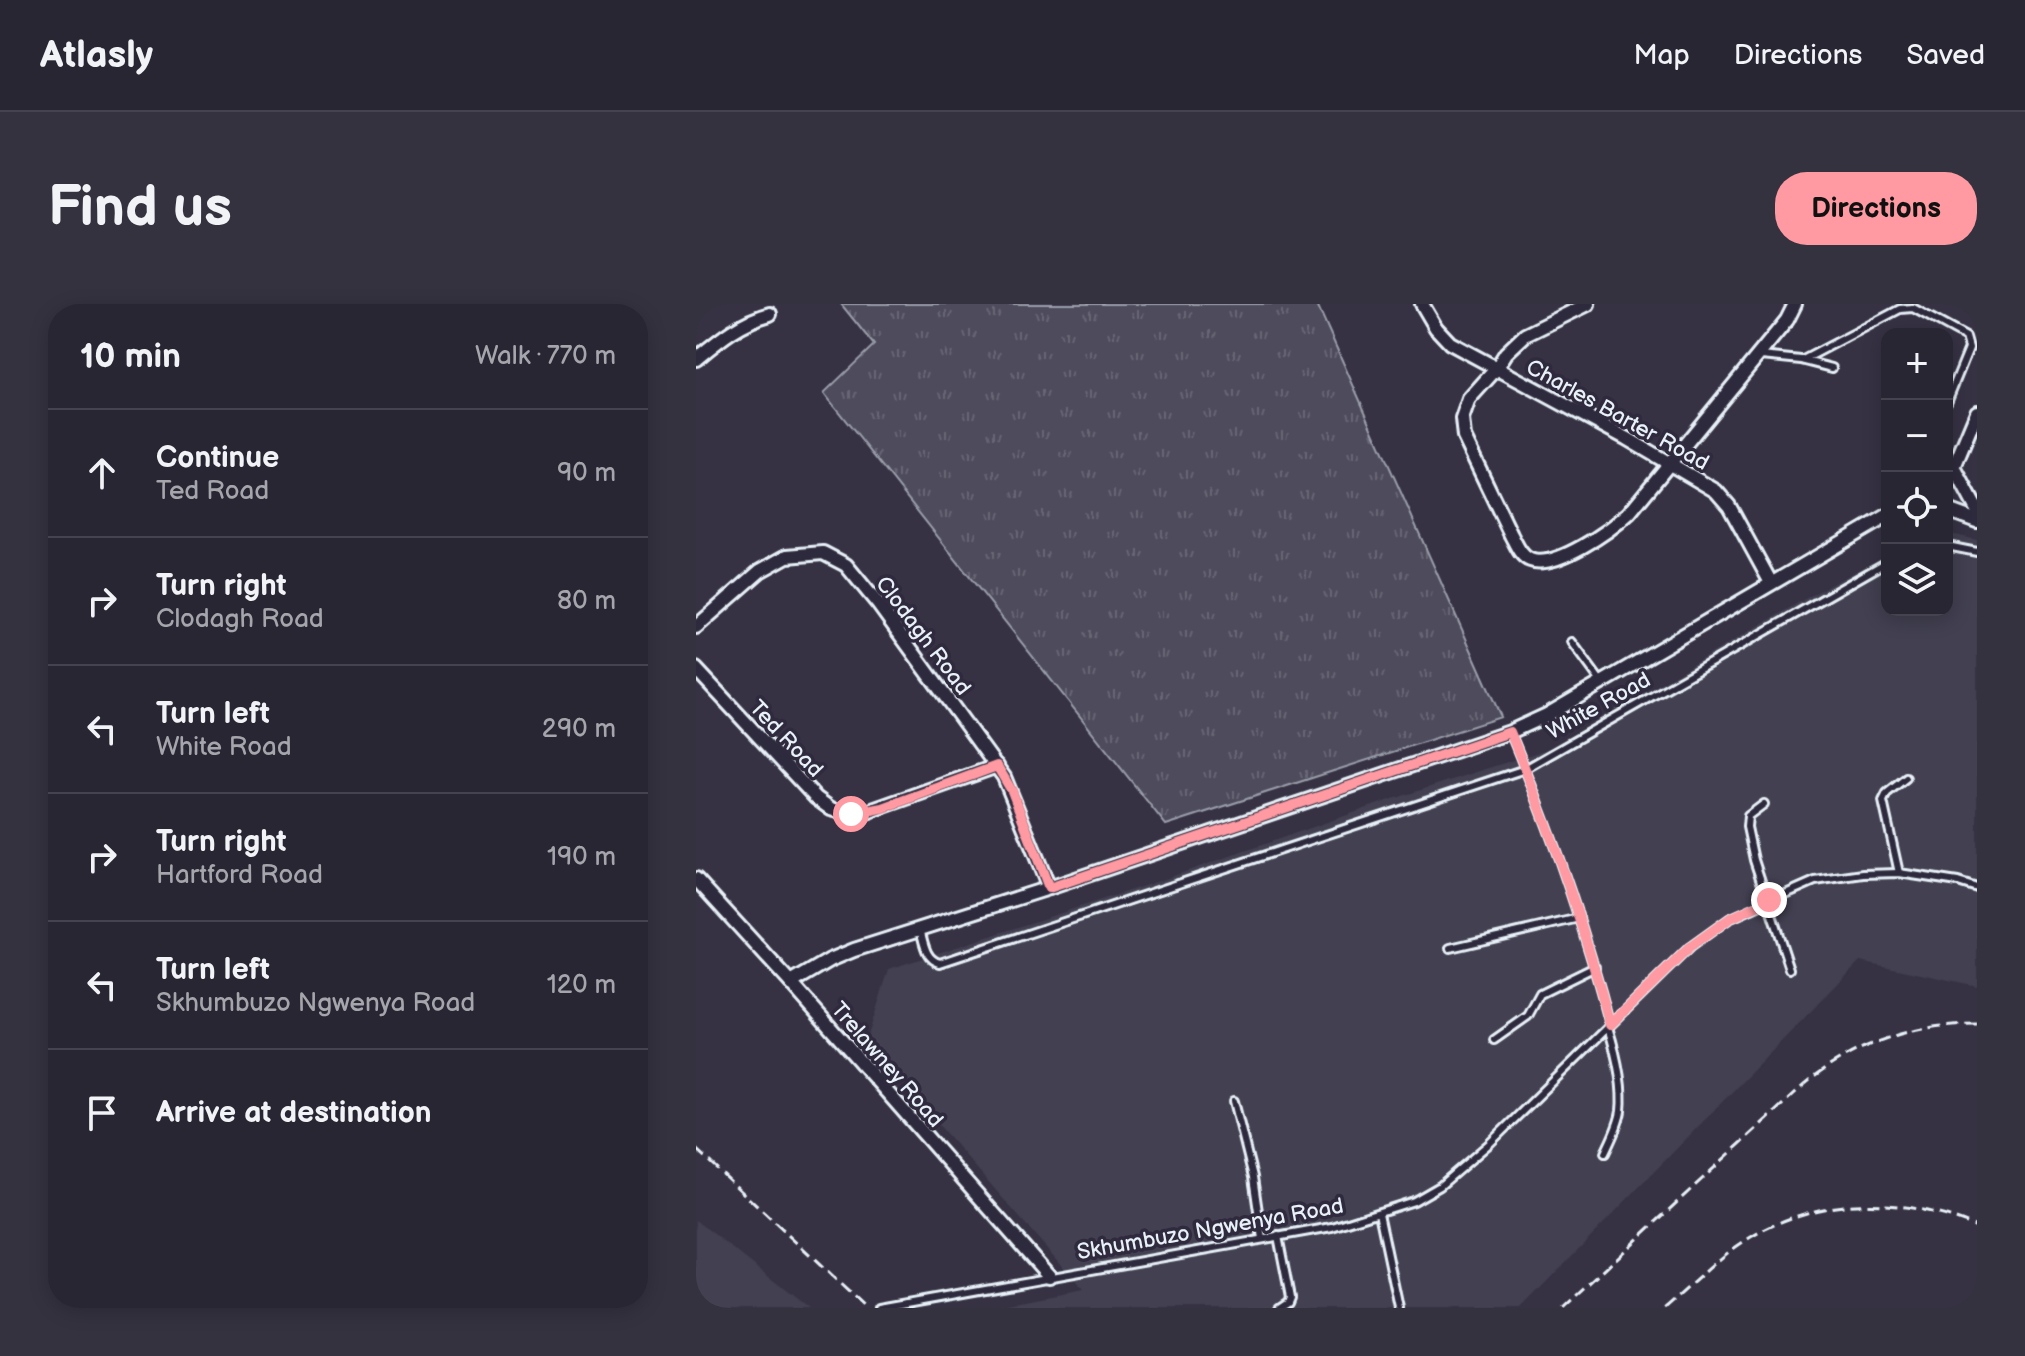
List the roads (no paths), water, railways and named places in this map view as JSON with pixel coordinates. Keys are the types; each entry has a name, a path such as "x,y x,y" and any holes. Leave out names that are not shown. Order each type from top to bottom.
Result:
{"street":[{"name":"Charles Barter Road","path":"1422,304 1436,328 1450,343 1716,491 1771,583"},
{"path":"1588,304 1519,340 1469,399 1462,419 1464,437 1511,535 1525,557 1533,561 1560,557 1614,527 1670,464 1787,320 1795,304"},
{"path":"696,359 736,327 770,314"},
{"path":"1953,464 1977,412"},
{"path":"1951,472 1977,510"},
{"path":"1953,512 1977,521"},
{"name":"White Road","path":"791,983 830,960 920,928 1049,888 1510,732 1547,715 1881,519"},
{"name":"Clodagh Road","path":"696,627 772,562 801,553 823,553 846,565 997,766 1012,791 1049,888"},
{"name":"Ted Road","path":"696,669 780,761 831,809 851,814 864,813 997,766"},
{"name":"Trelawney Road","path":"696,879 1049,1276"}],"lane":[{"path":"1803,360 1900,309 1913,308 1966,337 1968,341 1969,348 1948,400"},
{"path":"1758,355 1803,360 1832,368"},
{"path":"1953,547 1977,552"},
{"name":"White Road","path":"920,928 928,956 940,963 1525,769 1881,566"},
{"path":"1572,642 1602,683"},
{"path":"1510,732 1579,918 1595,967 1615,1050 1622,1097 1621,1114 1605,1153"},
{"path":"1899,873 1883,801 1887,793 1906,778"},
{"path":"1764,804 1748,816 1747,827 1754,860 1790,969"},
{"name":"Skhumbuzo Ngwenya Road","path":"879,1308 1332,1227 1414,1201 1440,1186 1490,1143 1690,947 1729,919 1815,881 1863,874 1899,873 1977,888"},
{"path":"1450,948 1579,918"},
{"path":"1494,1040 1528,1016 1540,994 1595,967"},
{"path":"1234,1101 1253,1177 1262,1239"},
{"path":"1379,1213 1399,1308"},
{"path":"1278,1236 1290,1297 1279,1308"}],"railway":[{"path":"1563,1308 1795,1093 1835,1062 1903,1033 1977,1024"},
{"path":"696,1149 866,1308"},
{"path":"1665,1308 1739,1245 1778,1223 1805,1213 1834,1207 1891,1205 1949,1217 1977,1227"}]}
